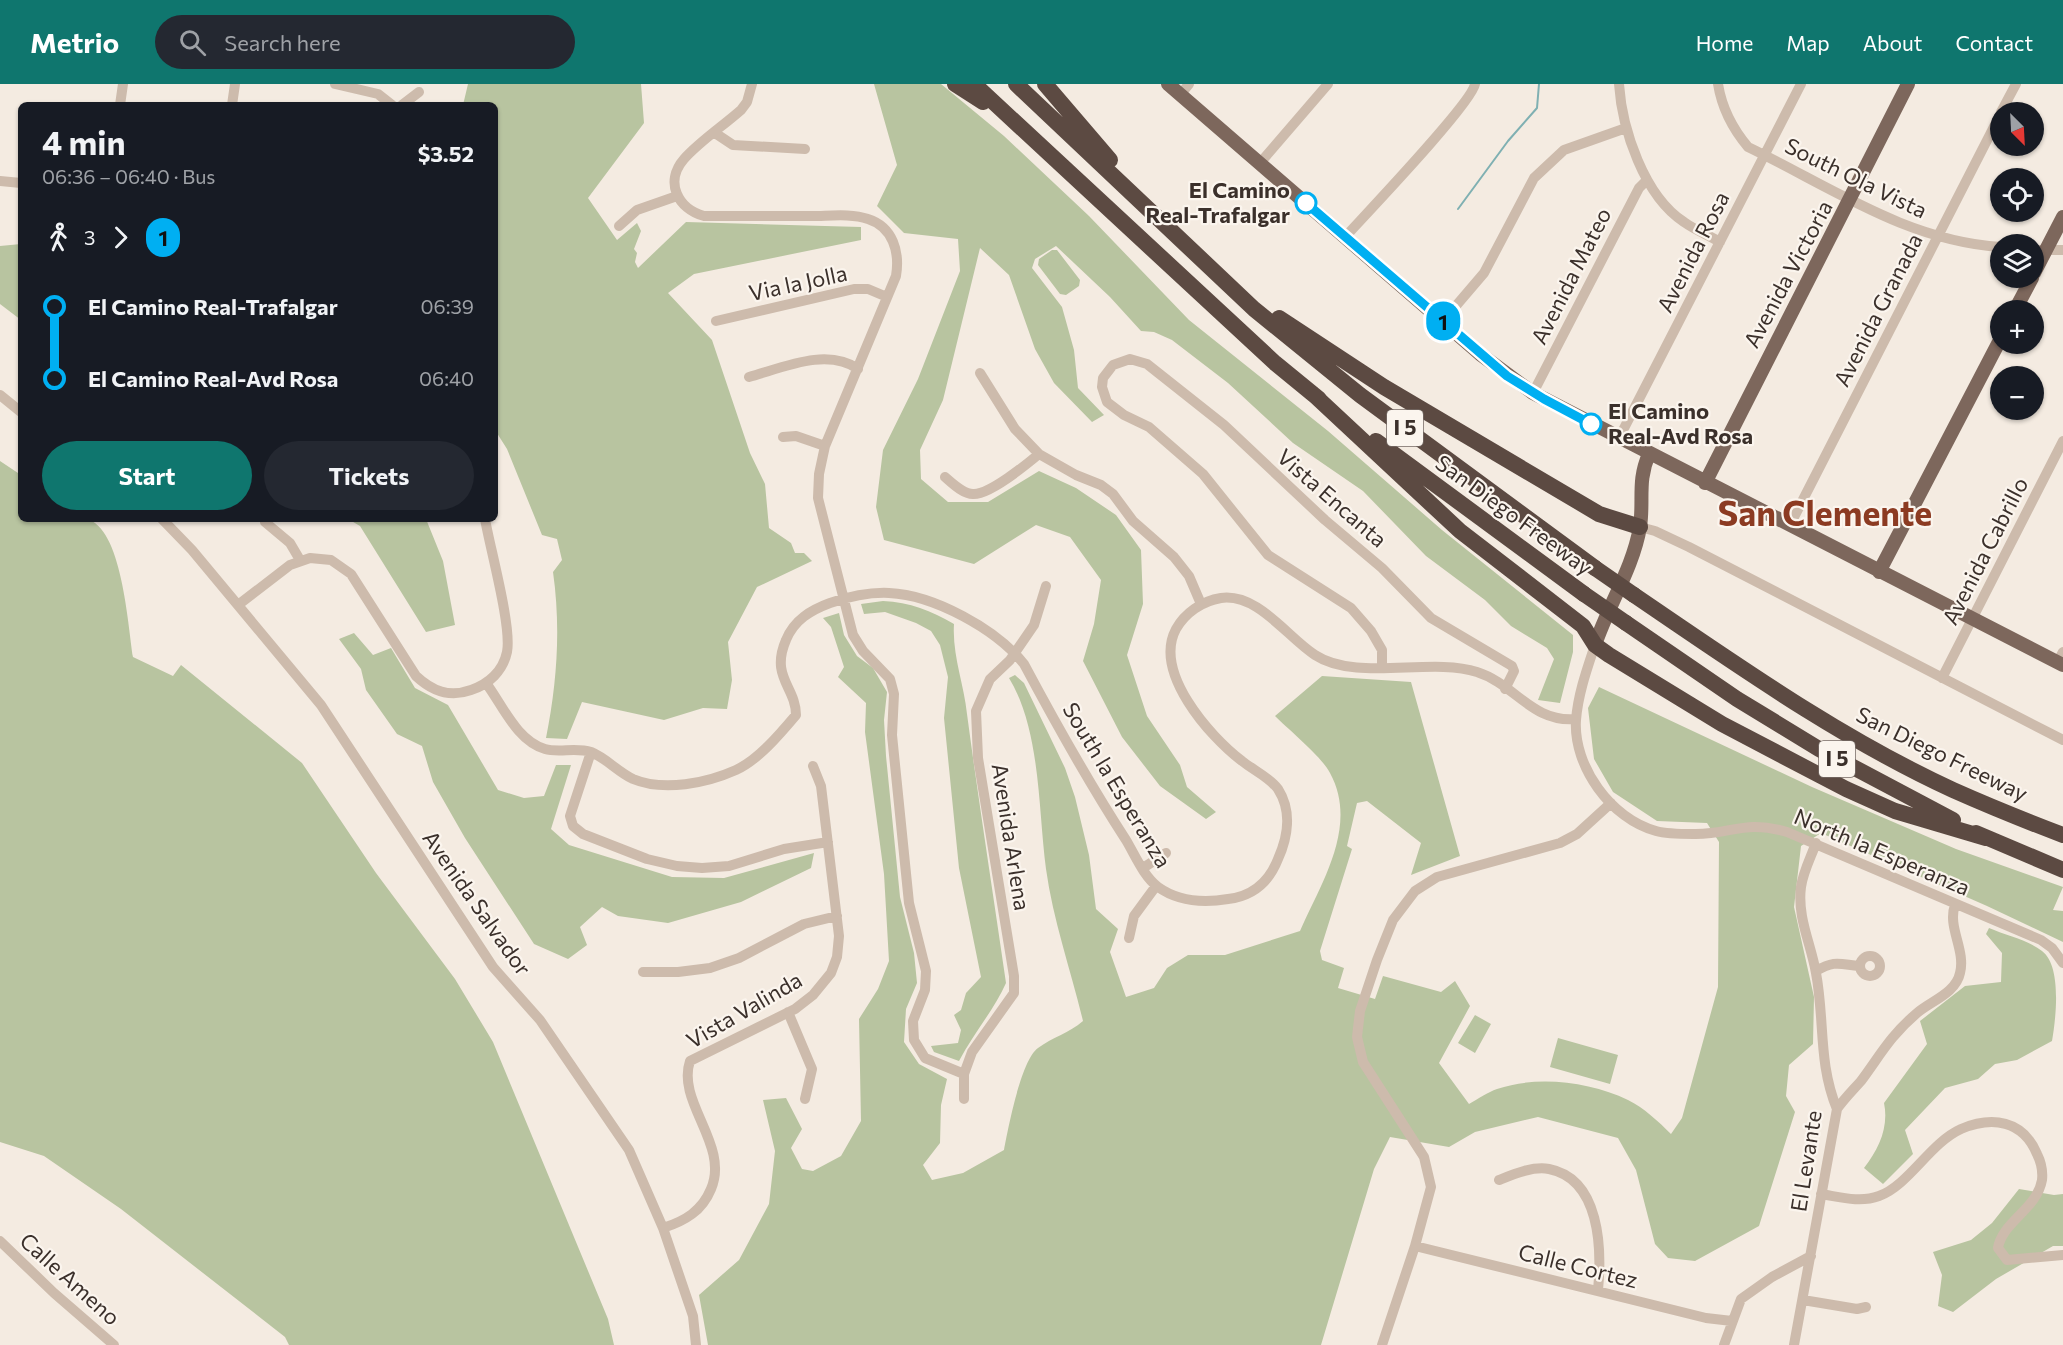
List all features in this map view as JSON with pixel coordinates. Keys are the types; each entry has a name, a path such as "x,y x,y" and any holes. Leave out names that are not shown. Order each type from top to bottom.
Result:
{"highway":[{"path":"955,84 1010,116"},
{"name":"San Diego Freeway","path":"974,84 1137,237 1312,393 1584,594 1737,699 1819,749 1986,838 2063,870"},
{"name":"San Diego Freeway","path":"1016,84 1220,280 1360,394 1595,568 1743,669 1844,732 1952,789 2063,835"},
{"path":"1045,84 1169,229"},
{"path":"1220,280 1384,387 1589,508 1622,523 1640,527"},
{"path":"1312,393 1460,531 1583,626 1595,645 1711,717 1846,789 1895,811 1986,838"}],"main road":[{"path":"1168,84 1184,89 1260,163 1507,376 1533,393 1879,572 2061,660"},
{"name":"Avenida Victoria","path":"1705,483 1908,84"},
{"path":"2044,244 2063,217"},
{"path":"1879,572 1993,354"},
{"path":"1595,645 1631,556 1640,527 1641,473 1649,454"}],"street":[{"path":"120,102 123,84"},
{"path":"232,102 235,84"},
{"path":"335,84 378,94 388,102"},
{"path":"752,84 747,102 684,160 675,182 677,196 690,213 704,216 839,216 869,219 889,234 896,245 898,260 887,297 825,446 819,474 818,498 853,635 863,651 890,679 894,694 892,735 909,903 926,970 925,990 913,1020 914,1040 925,1058 964,1074"},
{"path":"1260,163 1328,84"},
{"path":"1345,237 1462,105 1474,90 1475,84"},
{"path":"1619,84 1626,128 1647,180 1682,221 1720,242"},
{"name":"South Ola Vista","path":"1718,84 1721,102 1735,132 1749,147 1884,218 1938,237 1990,246"},
{"name":"Avenida Rosa","path":"1619,438 1801,84"},
{"name":"Avenida Granada","path":"2007,102 2016,84"},
{"path":"406,102 419,92"},
{"path":"1443,321 1484,273 1534,178 1564,150 1626,128"},
{"path":"716,132 733,145 805,149"},
{"name":"Avenida Granada","path":"1790,525 1990,135"},
{"name":"Avenida Mateo","path":"1533,393 1639,188 1647,180"},
{"path":"0,181 18,183"},
{"path":"619,226 637,210 677,196"},
{"path":"2044,250 2063,250"},
{"name":"Via la Jolla","path":"716,321 854,289 868,289 887,297"},
{"path":"749,377 824,358 838,359 858,369"},
{"name":"Vista Encanta","path":"1383,668 1382,650 1371,631 1351,608 1268,555 1203,474 1149,427 1124,415 1107,402 1102,387 1107,372 1121,362 1138,360 1188,395 1224,424 1317,512 1382,568 1431,618 1512,666 1514,671 1504,688"},
{"path":"980,372 1015,429 1039,454 1076,475 1101,485 1113,494 1133,521 1174,557 1189,576 1201,604 1219,598 1242,601 1260,610 1317,657 1339,665 1480,672 1550,718 1576,719"},
{"path":"0,395 18,410"},
{"path":"783,437 796,436 825,446"},
{"name":"Avenida Cabrillo","path":"1942,678 2063,441"},
{"path":"945,477 955,486 973,494 987,490 1039,454"},
{"name":"Avenida Salvador","path":"165,522 238,605 321,705 493,967 540,1020 629,1150 663,1228 693,1316 696,1345"},
{"path":"265,522 290,543 298,553 300,560"},
{"path":"238,605 290,565 300,560 320,558 343,567 388,628 416,676 426,685 452,694 469,691 486,683 504,662 508,642 486,522"},
{"path":"1640,527 1655,531 1689,547 2063,740"},
{"name":"Avenida Arlena","path":"964,1099 964,1074 982,1034 1014,993 1014,976 978,758 976,711 990,679 1015,652 1034,625 1046,586"},
{"name":"South la Esperanza","path":"591,752 634,779 667,785 702,781 737,770 764,747 795,715 794,703 782,677 781,664 785,640 806,614 845,598 888,593 908,595 931,603 993,633 1015,652 1024,664 1074,760 1156,886 1184,899 1198,902 1239,898 1255,890 1268,878 1284,845 1288,824 1286,807 1279,791 1224,745 1188,700 1171,670 1169,658 1171,642 1176,629 1185,616 1201,604"},
{"name":"North la Esperanza","path":"1595,645 1584,679 1576,719 1577,744 1585,765 1611,803 1632,820 1655,831 1695,834 1755,825 1772,827 1816,843 1955,905 2042,940 2062,959"},
{"path":"486,683 526,741 547,750 567,749 591,752 570,816 573,826 583,834 647,859 702,868 729,866 784,849 828,842"},
{"name":"Vista Valinda","path":"663,1228 687,1218 698,1210 714,1182 716,1165 711,1145 687,1078 690,1061 788,1012 813,995 831,973 837,957 837,916 821,786 813,766"},
{"path":"1382,1345 1415,1246 1431,1187 1424,1157 1363,1062 1357,1037 1360,1011 1394,920 1415,891 1437,877 1560,843 1577,834 1611,803"},
{"name":"El Levante","path":"1794,1345 1837,1109 1829,1090 1821,1053 1823,1020 1816,970 1802,920 1801,886 1816,843"},
{"path":"1143,868 1166,853"},
{"path":"1129,938 1134,916 1156,886"},
{"path":"1837,1109 1888,1040 1918,1012 1947,993 1960,974 1960,950 1952,914 1955,905"},
{"path":"643,972 678,972 710,968 739,958 804,924 837,916"},
{"path":"1816,970 1841,961 1847,965 1859,966"},
{"path":"788,1012 812,1069 805,1099"},
{"path":"1829,1090 1837,1094 1849,1093"},
{"path":"1821,1194 1859,1200 1879,1196 1890,1190 1924,1157 1958,1130 1978,1123 2007,1122 2029,1138 2042,1169 2042,1182 2025,1211 1999,1239 1998,1248 2007,1260 2063,1255"},
{"path":"1499,1180 1520,1172 1547,1169 1572,1178 1585,1194 1596,1222 1598,1290"},
{"name":"Calle Ameno","path":"0,1241 54,1293 114,1345"},
{"name":"Calle Cortez","path":"1415,1246 1706,1318 1732,1321"},
{"path":"1724,1345 1741,1299 1772,1277 1811,1256"},
{"path":"1803,1300 1857,1309 1866,1307"}],"green space":[{"path":"468,84 641,84 644,123 588,198 617,240 637,223 641,231 634,249 637,253 635,262 638,268 686,222 861,227 861,240 694,274 668,293 712,340 750,453 765,484 769,528 791,543 795,553 804,553 812,561 757,587 728,642 732,680 727,709 703,708 664,720 582,702 567,739 546,738 557,655 557,614 553,572 562,560 557,539 542,535 507,449 498,435 498,102 464,102"},
{"path":"874,84 941,84 1004,136 1089,216 1189,320 1328,431 1442,530 1573,635 1573,652 1560,703 1538,700 1554,659 1547,648 1511,626 1485,600 1426,556 1363,491 1293,443 1228,383 1172,340 1154,332 1141,331 1110,297 1056,246 1035,259 1032,268 1062,307 1074,350 1078,388 1104,415 1092,422 1054,383 1035,349 1009,275 980,248 943,400 920,450 921,479 948,502 988,502 1039,471 1076,488 1116,515 1141,550 1143,604 1127,655 1147,716 1180,765 1187,787 1216,812 1206,819 1160,786 1122,737 1083,661 1094,624 1101,580 1070,537 1036,525 974,564 884,540 876,507 883,450 918,379 960,271 958,239 904,233 877,206 897,165"},
{"path":"18,244 18,318 0,304 0,246"},
{"path":"1052,250 1057,250 1080,280 1079,286 1066,295 1060,294 1038,265 1039,259"},
{"path":"0,461 18,473 18,522 91,522 98,526 108,539 121,579 133,657 173,676 181,665 302,763 376,873 455,979 493,1042 608,1319 614,1345 289,1345 285,1337 121,1209 44,1156 0,1142"},
{"path":"353,522 427,522 443,561 455,625 426,632 360,526"},
{"path":"883,601 920,608 954,624 956,658 965,703 1006,983 959,1061 934,1052 931,1046 958,1043 961,1030 954,1015 961,1010 966,993 981,977 959,868 944,718 948,677 940,645 931,631 885,612 864,614 861,604"},
{"path":"839,613 844,635 857,656 873,668 887,692 884,720 886,756 900,897 914,953 917,983 906,1009 904,1042 919,1064 947,1079 941,1105 940,1143 923,1165 932,1180 963,1173 1004,1150 1016,1096 1032,1055 1044,1044 1083,1021 1049,888 1037,771 1027,722 1009,678 1015,675 1024,683 1065,768 1075,797 1089,855 1096,909 1118,929 1110,952 1126,997 1154,988 1167,968 1188,955 1225,955 1300,931 1334,854 1339,834 1338,793 1326,767 1275,716 1322,676 1411,682 1460,856 1411,875 1421,843 1367,801 1357,803 1347,846 1352,849 1320,951 1322,960 1344,968 1338,988 1375,999 1383,976 1441,992 1455,981 1470,1006 1439,1063 1469,1104 1494,1090 1513,1085 1529,1082 1564,1082 1597,1089 1628,1100 1651,1115 1671,1134 1682,1118 1718,987 1719,842 1707,823 1657,821 1613,792 1594,759 1588,708 1599,687 1812,787 1956,849 2063,887 2053,910 2063,911 2063,942 1821,833 1801,846 1794,907 1814,997 1813,1044 1789,1065 1786,1096 1795,1112 1759,1226 1695,1261 1668,1258 1655,1244 1636,1170 1618,1138 1538,1117 1475,1132 1449,1147 1390,1137 1374,1169 1321,1345 708,1345 699,1295 739,1260 769,1204 775,1151 763,1100 786,1098 802,1129 791,1148 802,1169 813,1171 841,1156 861,1121 859,1019 878,989 889,961 884,874 865,732 866,703 838,677 844,667 831,627 823,618"},
{"path":"354,633 373,655 391,648 415,688 448,705 498,790 524,798 544,796 556,765 571,765 551,829 569,845 672,877 724,878 814,853 811,868 741,902 668,923 618,916 602,907 580,927 587,945 568,959 534,944 465,838 433,782 422,746 397,734 366,690 361,669 339,639"},
{"path":"1989,928 2030,944 2042,951 2048,958 2053,968 2056,993 2052,1041 2017,1060 1995,1064 1978,1079 1945,1088 1905,1130 1913,1154 1883,1184 1864,1168 1882,1137 1885,1121 1884,1103 1927,1044 1920,1021 1965,986 2001,982 2002,953 1986,934"},
{"path":"1475,1015 1491,1024 1475,1053 1458,1043"},
{"path":"1558,1038 1618,1055 1610,1084 1550,1067"},
{"path":"2019,1189 2054,1195 2063,1194 2063,1246 2053,1246 1996,1279 1953,1312 1938,1306 1942,1275 1933,1252 1971,1240 1992,1223"}],"waterway":[{"path":"1458,209 1508,141 1537,108 1539,84"}],"bus line":[{"name":"1","path":"1306,203 1507,376 1533,393 1591,424"}],"place":[{"name":"El Camino Real-Trafalgar","path":"1306,203"},
{"name":"El Camino Real-Avd Rosa","path":"1591,424"}],"district":[{"name":"San Clemente","path":"1825,514"}]}
